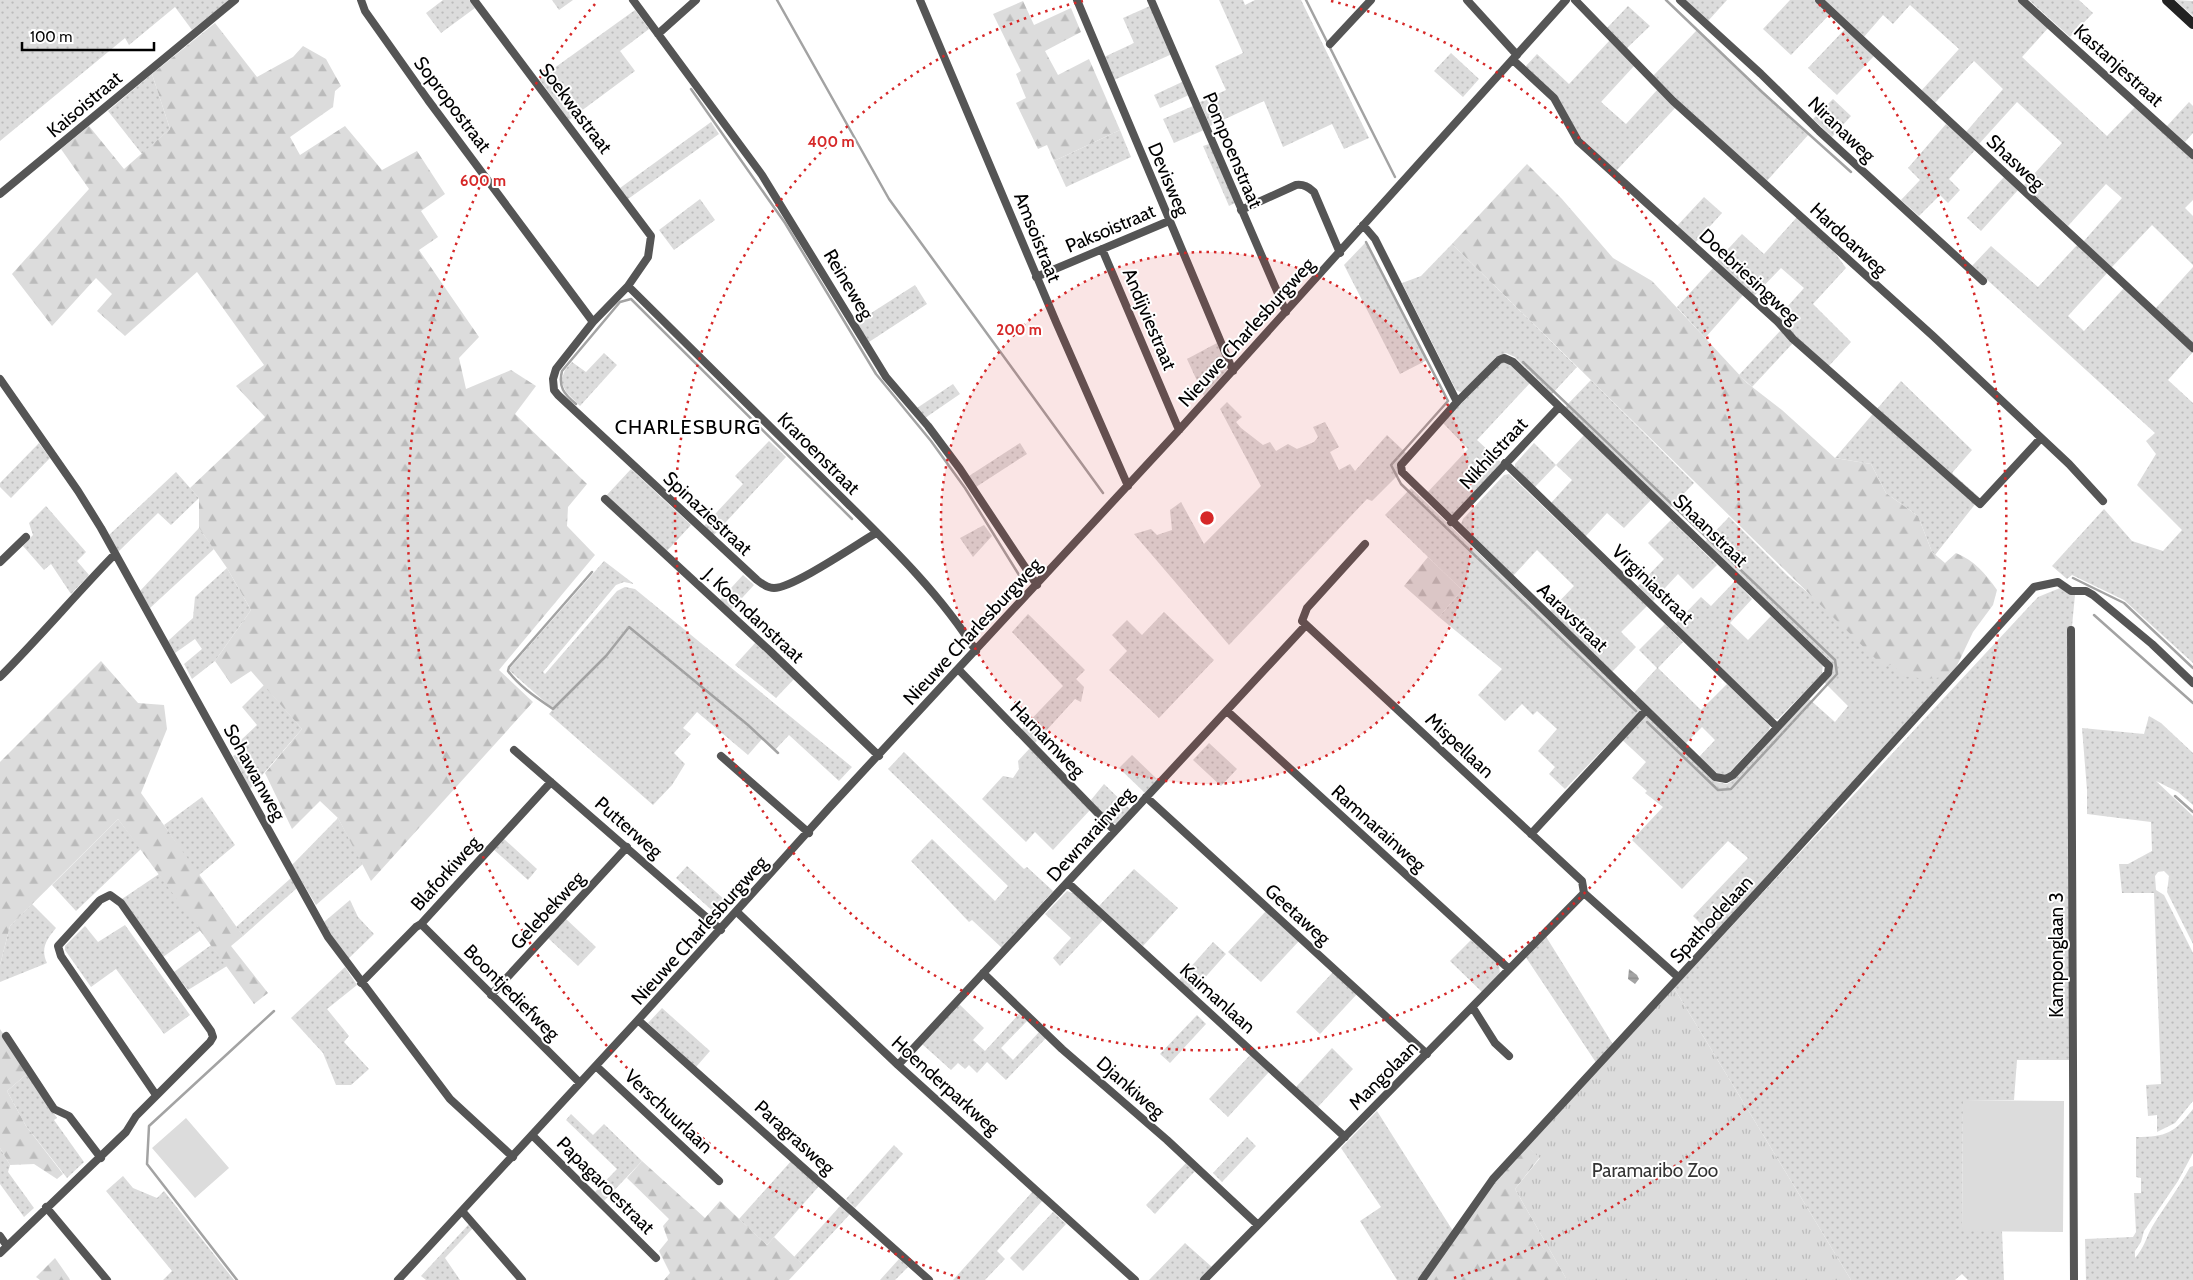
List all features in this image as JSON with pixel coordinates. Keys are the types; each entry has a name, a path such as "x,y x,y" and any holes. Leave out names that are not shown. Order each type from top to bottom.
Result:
{"street":[{"name":"Kaisoistraat","path":"0,194 234,0"},
{"name":"Sopropostraat","path":"361,0 365,11 428,100 593,322"},
{"name":"Soekwastraat","path":"474,0 651,236 648,257 628,286"},
{"name":"Reineweg","path":"633,0 762,175 886,377 928,426 960,469 1036,585"},
{"path":"658,34 696,0"},
{"name":"Amsoistraat","path":"920,0 1036,277 1128,486"},
{"name":"Devisweg","path":"1077,0 1233,371"},
{"name":"Pompoenstraat","path":"1151,0 1286,312"},
{"path":"1330,44 1371,0"},
{"name":"Doebriesingweg","path":"1467,0 1515,57 1554,98 1578,140 1794,339 1980,504 2041,438"},
{"name":"Nieuwe Charlesburgweg","path":"398,1280 1180,430 1566,0"},
{"name":"Hardoarweg","path":"1575,0 1673,101 1846,256 2041,438 2090,485 2103,501"},
{"name":"Niranaweg","path":"1680,0 1761,74 1819,132 1983,281"},
{"name":"Shasweg","path":"1819,0 2193,348"},
{"name":"Kastanjestraat","path":"2022,0 2193,155"},
{"path":"2167,0 2193,24"},
{"path":"1241,210 1296,185 1301,184 1309,187 1314,192 1340,253"},
{"name":"Paksoistraat","path":"1036,277 1169,221"},
{"path":"1363,225 1375,239 1457,402"},
{"name":"Andijviestraat","path":"1102,249 1180,430"},
{"path":"593,322 628,286"},
{"name":"Kraroenstraat","path":"628,286 876,533 931,591 959,625 976,651"},
{"name":"Spinaziestraat","path":"593,322 556,369 552,379 554,390 566,404 763,585 775,588 783,587 876,533"},
{"name":"Shaanstraat","path":"1402,472 1401,465 1457,402 1499,360 1504,358 1513,362 1829,666 1828,673 1733,775 1726,779"},
{"name":"Sohawanweg","path":"0,379 78,491 328,937 450,1099 513,1157"},
{"name":"Nikhilstraat","path":"1450,522 1559,407"},
{"name":"Virginiastraat","path":"1505,463 1777,727"},
{"name":"Aaravstraat","path":"1402,472 1450,522 1715,777 1726,779"},
{"name":"J. Koendanstraat","path":"605,499 770,651 879,756"},
{"path":"0,562 26,537"},
{"path":"1306,625 1302,621 1307,608 1365,544"},
{"path":"0,677 38,639 69,601 114,554"},
{"name":"Spathodelaan","path":"1422,1280 1492,1179 2034,587 2058,582 2071,591 2086,591 2106,604 2193,682"},
{"name":"Dewnarainweg","path":"898,1065 1306,625"},
{"name":"Mispellaan","path":"1306,625 1582,881 1584,893 1678,977"},
{"name":"Kamponglaan 3","path":"2071,630 2074,1280"},
{"name":"Harnamweg","path":"959,670 1115,831"},
{"path":"1531,834 1646,710"},
{"name":"Ramnarainweg","path":"1227,711 1509,969"},
{"name":"Putterweg","path":"514,750 628,847 721,930"},
{"path":"721,756 809,833"},
{"name":"Blaforkiweg","path":"361,983 421,924 551,782"},
{"name":"Geetaweg","path":"1146,797 1427,1054"},
{"name":"Gelebekweg","path":"491,995 628,847"},
{"name":"Kaimanlaan","path":"1068,883 1345,1137"},
{"name":"Mangolaan","path":"1204,1280 1584,893"},
{"path":"0,1253 126,1132 136,1116 213,1037 211,1031 120,903 110,895 100,900 58,946 61,956 156,1095"},
{"name":"Hoenderparkweg","path":"737,912 898,1065 1135,1280"},
{"name":"Boontjediefweg","path":"421,924 580,1082"},
{"name":"Djankiweg","path":"983,973 1062,1049 1167,1140 1258,1225"},
{"path":"1473,1008 1495,1043 1509,1056"},
{"name":"Paragrasweg","path":"638,1020 929,1280"},
{"path":"6,1036 54,1109 69,1116 100,1158"},
{"name":"Verschuurlaan","path":"596,1066 719,1181"},
{"name":"Papagaroestraat","path":"532,1135 656,1258"},
{"path":"46,1207 107,1280"},
{"path":"462,1211 522,1280"},
{"path":"0,1236 7,1246"}],"green space":[{"path":"0,0 228,1 192,30 175,7 129,45 125,38 0,141"},
{"path":"443,0 469,0 475,8 441,33 426,13"},
{"path":"552,0 573,0 559,10"},
{"path":"1219,0 1243,0 1245,5 1255,0 1301,0 1369,138 1344,149 1332,124 1283,147 1264,101 1210,126 1200,102 1226,90 1215,66 1243,53"},
{"path":"1685,0 1727,0 1708,21"},
{"path":"1790,0 1814,0 1829,15 1791,55 1763,29"},
{"path":"1823,0 2018,0 2049,27 2022,57 2107,136 2136,106 2193,159 2193,200 2185,208 2193,216 2193,265 2152,225 2111,268 2083,242 2122,198 2106,184 2068,226 2024,185 2062,143 2017,102 1979,144 1966,132 2003,89 1974,61 1934,104 1921,91 1959,49 1910,5 1893,24 1883,15 1863,38"},
{"path":"2029,0 2079,0 2093,13 2070,37"},
{"path":"2175,0 2193,1 2193,16"},
{"path":"1023,1 1034,25 1071,8 1081,32 1045,51 1058,75 1089,59 1120,130 1054,161 1047,145 1038,149 1016,103 1026,98 1016,74 1021,71 993,14"},
{"path":"1150,6 1172,54 1112,81 1102,58 1134,43 1123,18"},
{"path":"1628,6 1650,26 1626,49 1607,28"},
{"path":"635,10 649,29 620,51 635,71 569,120 539,79"},
{"path":"215,23 257,77 293,57 303,46 326,59 341,86 335,91 333,107 290,137 300,155 345,126 382,170 417,151 445,194 421,211 438,237 419,250 479,337 459,358 466,389 511,370 536,386 515,414 587,484 568,507 567,526 595,555 499,670 533,702 371,881 338,818 320,801 292,829 265,773 302,729 251,671 231,684 215,661 251,610 227,568 199,528 199,498 190,488 265,417 236,386 264,365 197,272 125,336 97,311 112,294 96,278 52,326 12,274 89,189 61,149 89,126 124,169 170,129 152,74"},
{"path":"1845,29 1874,56 1837,95 1808,68"},
{"path":"1697,30 1809,134 1766,182 1673,98 1653,76"},
{"path":"1610,40 1634,66 1601,102 1626,124 1658,89 1676,107 1616,171 1579,136 1558,99 1525,67 1537,54 1569,84"},
{"path":"1451,53 1479,79 1463,97 1434,71"},
{"path":"152,74 170,129 142,154 108,111"},
{"path":"1182,82 1189,95 1160,108 1154,95"},
{"path":"1833,99 1851,116 1832,137 1813,119"},
{"path":"2189,102 2193,106 2193,133 2185,142 2167,126"},
{"path":"1193,106 1204,130 1174,143 1163,119"},
{"path":"711,122 719,134 628,199 620,188"},
{"path":"1946,124 1976,149 1949,179 1960,190 1948,203 1940,195 1919,216 1901,200 1920,180 1908,168"},
{"path":"1120,130 1131,157 1066,187 1054,161"},
{"path":"1209,144 1235,203 1229,206 1203,146"},
{"path":"1527,164 1562,199 1613,258 1652,281 1747,383 1782,410 1835,458 1871,464 1886,493 1918,516 1932,552 1945,563 1956,553 1963,556 1979,568 1988,578 1997,590 1993,605 1973,632 1952,676 1927,679 1902,676 1893,664 1884,667 1452,244"},
{"path":"2004,177 2018,190 1981,231 1967,218"},
{"path":"1704,197 1722,213 1694,244 1676,227"},
{"path":"700,199 715,220 674,250 659,230"},
{"path":"1797,217 1828,243 1846,268 1813,304 1851,342 1828,367 1777,318 1804,288 1781,268 1753,297 1716,262 1742,234 1764,254"},
{"path":"1366,242 1427,360 1400,374 1344,265"},
{"path":"1452,244 1577,367 1552,394 1515,357 1506,353 1496,357 1464,391 1456,390 1402,283 1421,276"},
{"path":"2078,244 2108,272 2068,316 2084,331 2124,288 2193,352 2168,380 2193,403 2193,663 2124,600 2072,575 2067,579 2052,566 2104,509 2132,541 2163,551 2182,530 2137,485 2156,454 2146,441 2155,433 1972,266 1991,246 2038,287"},
{"path":"1714,267 1744,294 1705,338 1677,307"},
{"path":"2193,267 2193,343 2155,309"},
{"path":"915,285 927,304 869,342 857,322"},
{"path":"1781,330 1793,343 1752,387 1739,375"},
{"path":"1217,343 1228,369 1204,396 1187,359"},
{"path":"604,353 617,365 580,406 566,392 561,381 565,370 572,362 586,372"},
{"path":"1505,362 1511,364 1530,383 1477,440 1504,465 1453,517 1426,494 1468,449 1443,423 1499,364"},
{"path":"1591,380 1694,483 1670,508 1565,407"},
{"path":"1901,381 1972,450 1952,473 1980,498 1935,555 1932,552 1918,516 1886,493 1871,464 1835,458"},
{"path":"953,384 960,394 925,418 917,408"},
{"path":"1227,402 1242,417 1236,422 1241,428 1263,445 1270,442 1276,451 1288,444 1297,449 1314,442 1318,437 1313,427 1325,422 1339,447 1330,452 1339,470 1350,464 1355,471 1387,435 1406,453 1398,465 1399,474 1372,501 1367,499 1229,645 1134,534 1151,529 1157,535 1172,530 1170,510 1181,502 1204,544 1261,486 1220,409"},
{"path":"1584,435 1651,500 1624,528 1607,513 1585,537 1551,503 1572,480 1556,465"},
{"path":"769,441 786,457 713,536 703,527 743,484 735,476"},
{"path":"39,443 50,458 11,498 0,487 0,483"},
{"path":"1020,443 1027,454 976,487 969,476"},
{"path":"1534,443 1556,465 1534,488 1515,467 1515,464"},
{"path":"631,469 691,525 666,552 606,496"},
{"path":"176,472 199,498 171,525 158,513 118,552 109,535"},
{"path":"1509,474 1647,606 1621,632 1636,647 1612,672 1549,612 1574,586 1537,550 1512,577 1463,529 1461,524 1463,519 1504,475"},
{"path":"1411,488 1716,782 1727,784 1732,781 1808,698 1835,722 1848,706 1824,682 1831,665 1829,660 1705,542 1729,517 1788,576 1893,664 1952,676 1713,936 1693,916 1748,858 1728,841 1682,889 1632,840 1663,807 1645,793 1647,791 1632,778 1646,762 1617,735 1565,789 1549,774 1555,767 1538,751 1557,729 1537,711 1533,715 1522,704 1505,721 1478,695 1502,669 1439,617 1462,590 1385,515"},
{"path":"46,506 86,552 77,561 89,575 71,594 51,564 44,570 23,546 33,535 29,523"},
{"path":"1671,520 1717,565 1693,589 1678,574 1653,601 1638,586 1664,559 1648,543"},
{"path":"984,525 992,536 973,557 960,538"},
{"path":"199,528 214,549 150,608 140,591"},
{"path":"1428,557 1462,590 1439,617 1404,586"},
{"path":"604,561 634,584 624,582 616,585 543,672 545,674 617,591 625,587 635,589 852,767 839,781 789,735 775,750 762,739 748,755 697,712 683,728 691,734 674,753 685,764 672,785 653,805 549,714 553,709 510,671 510,668"},
{"path":"227,568 251,610 215,661 192,679 184,664 202,649 195,639 175,653 168,641 193,618 195,597"},
{"path":"743,575 754,585 731,610 720,600"},
{"path":"1735,581 1752,599 1730,623 1748,640 1771,616 1823,663 1822,674 1778,719 1772,718 1675,624 1701,597 1711,606"},
{"path":"2060,588 2075,595 2070,647 2070,1060 2017,1060 2014,1100 1963,1100 1962,1230 2002,1231 2004,1280 1968,1280 1962,1274 1955,1280 1851,1280 1674,988 2038,597"},
{"path":"1164,612 1214,660 1159,718 1109,670 1127,651 1112,635 1127,620 1142,635"},
{"path":"1028,614 1085,670 1076,679 1084,687 1081,702 1075,699 1034,744 1021,730 1063,686 1012,632"},
{"path":"1665,624 1683,642 1658,668 1701,710 1727,684 1770,726 1769,730 1727,775 1715,772 1699,757 1715,740 1702,727 1686,743 1634,693 1657,668 1639,650"},
{"path":"756,642 795,678 776,698 735,665"},
{"path":"101,661 138,703 164,705 167,729 141,793 243,936 231,946 268,993 254,1004 118,819 10,926 0,965 0,762"},
{"path":"264,685 302,729 250,789 233,756 244,750 240,741 257,725 242,707"},
{"path":"2149,716 2161,723 2193,753 2193,805 2178,792 2156,781 2193,816 2193,944 2167,892 2169,876 2164,871 2158,872 2155,876 2156,890 2164,895 2193,953 2193,1101 2175,1123 2157,1132 2157,1115 2148,1116 2146,1085 2161,1084 2154,893 2122,893 2119,864 2128,864 2152,851 2151,822 2087,814 2082,728 2144,734"},
{"path":"1209,743 1237,769 1221,786 1193,760"},
{"path":"1030,748 1090,810 1053,850 1035,832 1026,842 982,799 1003,776 1013,778 1019,769 1018,761"},
{"path":"904,752 1024,869 1027,867 1053,891 1002,948 972,920 969,922 911,861 932,839 995,901 1008,886 888,769"},
{"path":"1132,755 1159,781 1146,794 1119,768"},
{"path":"1104,784 1131,810 1117,824 1109,821 1091,800"},
{"path":"202,797 235,845 198,876 164,825"},
{"path":"338,818 363,864 316,905 292,865"},
{"path":"118,819 141,849 76,911 52,885"},
{"path":"503,838 537,869 528,880 493,849"},
{"path":"687,866 726,901 715,913 676,878"},
{"path":"1134,869 1178,908 1143,946 1099,906"},
{"path":"159,874 201,930 163,957 122,899"},
{"path":"291,878 297,888 243,936 236,927"},
{"path":"1067,891 1075,894 1103,920 1060,966 1053,958 1071,938 1045,914"},
{"path":"350,900 358,917 374,934 348,959 324,922"},
{"path":"32,904 56,928 47,940 44,948 47,963 0,982 0,965 10,926"},
{"path":"1266,911 1299,941 1261,982 1228,952"},
{"path":"566,919 596,947 578,966 548,938"},
{"path":"125,925 190,1015 164,1034 116,969 91,987 65,950 65,946 85,926 98,942"},
{"path":"1545,935 1614,1046 1597,1064 1525,956"},
{"path":"1471,940 1499,964 1500,975 1483,993 1450,961"},
{"path":"1213,942 1226,954 1192,992 1179,980"},
{"path":"211,945 227,966 188,990 174,972"},
{"path":"345,967 357,985 327,1009 349,1036 344,1042 369,1069 351,1085 336,1085 323,1053 291,1018"},
{"path":"1333,972 1357,994 1320,1034 1296,1012"},
{"name":"Paramaribo Zoo","path":"1674,988 1851,1280 1567,1280 1515,1189 1540,1158 1526,1146"},
{"path":"959,1004 984,1028 973,1040 985,1051 1019,1014 1027,1021 1001,1048 1013,1060 1039,1032 1046,1038 1006,1080 987,1062 977,1073 969,1065 965,1069 958,1063 951,1070 922,1044"},
{"path":"662,1008 710,1051 696,1067 648,1023"},
{"path":"1197,1015 1206,1024 1170,1063 1160,1054"},
{"path":"0,1029 28,1073 7,1091 26,1126 63,1174 57,1179 34,1164 10,1165 0,1148"},
{"path":"1332,1048 1353,1069 1317,1108 1296,1087"},
{"path":"1251,1054 1269,1072 1228,1117 1209,1099"},
{"path":"28,1073 57,1118 54,1120 84,1162 67,1178 26,1126 7,1091"},
{"path":"1963,1100 2064,1101 2063,1232 1962,1231"},
{"path":"2193,1109 2193,1153 2178,1181 2144,1231 2141,1242 2135,1251 2135,1258 2143,1247 2152,1227 2190,1167 2193,1166 2193,1280 2086,1280 2085,1239 2133,1237 2136,1232 2134,1193 2141,1193 2141,1178 2136,1177 2136,1137 2155,1136 2169,1132 2180,1124"},
{"path":"1377,1111 1453,1231 1419,1280 1397,1280 1360,1221 1381,1207 1341,1148"},
{"path":"571,1114 593,1135 604,1124 642,1161 604,1201 595,1192 617,1169 566,1120"},
{"path":"186,1118 229,1168 195,1198 152,1148"},
{"path":"1247,1137 1256,1146 1222,1182 1213,1173"},
{"path":"894,1145 903,1154 855,1208 846,1199"},
{"path":"1526,1146 1540,1157 1515,1189 1567,1280 1425,1280 1494,1180"},
{"path":"0,1148 10,1165 8,1172 34,1208 24,1217 0,1184"},
{"path":"792,1160 820,1185 767,1245 739,1219"},
{"path":"642,1161 705,1218 720,1201 767,1245 774,1237 803,1265 789,1280 664,1280 670,1273 659,1251 668,1240 663,1226 669,1219 627,1178"},
{"path":"1186,1163 1195,1171 1155,1214 1146,1205"},
{"path":"123,1176 133,1188 157,1198 164,1191 234,1280 163,1280 172,1271 106,1191"},
{"path":"1033,1191 1043,1200 997,1251 1005,1259 985,1280 953,1280"},
{"path":"841,1205 850,1214 803,1265 794,1257"},
{"path":"1053,1212 1066,1224 1023,1271 1010,1258"},
{"path":"469,1224 473,1228 445,1258 460,1280 426,1280 421,1276"},
{"path":"1185,1243 1213,1268 1201,1280 1149,1280"},
{"path":"55,1258 70,1280 40,1280 36,1277"},
{"path":"899,1259 908,1267 895,1280 880,1280"}],"shaded area":[{"path":"1629,969 1639,979 1635,984 1628,979"}],"waterway":[{"path":"777,0 889,199 1103,493"},
{"path":"1306,0 1395,177"},
{"path":"1666,0 1762,92 1851,172"},
{"path":"691,89 785,223 876,374 931,441 965,488 1024,583"},
{"path":"1366,242 1448,401 1391,465 1401,484 1636,711"},
{"path":"576,404 563,390 561,382 562,371 620,302 631,299 852,519"},
{"path":"1523,362 1835,660 1837,674 1731,789 1718,790 1647,722"},
{"path":"592,572 509,667 508,671 518,682 553,709 606,656 629,627 748,725 778,753"},
{"path":"2073,578 2124,603 2193,668"},
{"path":"2094,615 2193,703"},
{"path":"2175,796 2193,812"},
{"path":"237,1280 147,1164 149,1126 274,1011"}],"district":[{"name":"CHARLESBURG","path":"688,427"}]}
